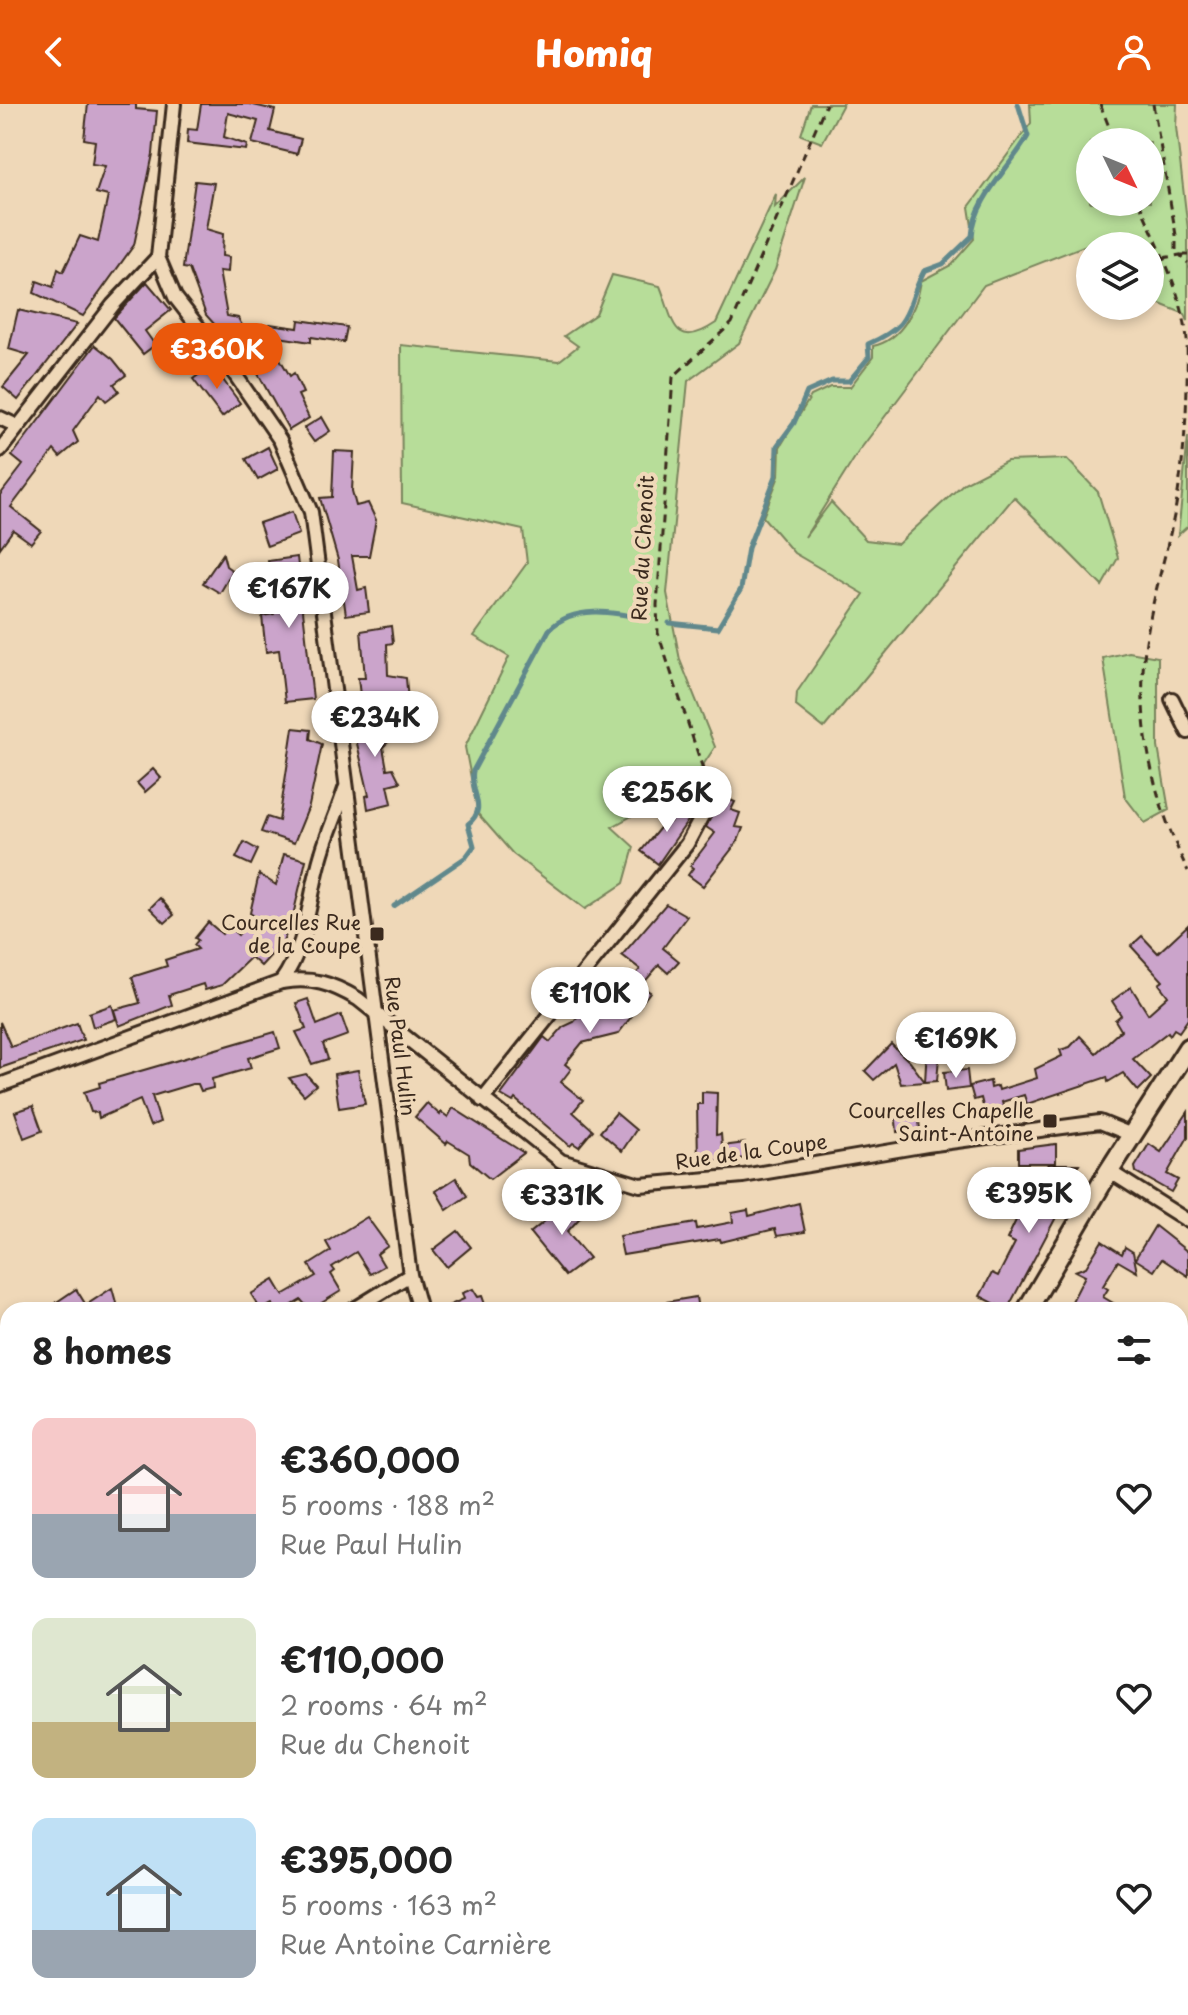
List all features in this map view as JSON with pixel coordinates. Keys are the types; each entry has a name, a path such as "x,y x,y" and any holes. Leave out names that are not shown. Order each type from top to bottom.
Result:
{"main road":[{"path":"1032,1302 1109,1171 1188,1048"}],"street":[{"path":"0,450 113,305 158,257 174,104"},
{"name":"Rue Paul Hulin","path":"158,257 175,297 234,373 280,440 311,512 410,1275 418,1302"},
{"path":"0,418 17,426"},
{"path":"1172,699 1188,732"},
{"path":"482,1100 687,844 703,814 705,781"},
{"path":"281,982 296,961 308,924 321,855 347,786"},
{"name":"Rue de la Coupe","path":"0,1085 281,982 308,978 334,985 377,1016 561,1161 640,1185 743,1176 927,1145 1100,1122 1132,1135"},
{"path":"1109,1171 1188,1221"},
{"path":"366,1302 410,1275"}],"path":[{"name":"Rue du Chenoit","path":"705,781 698,748 658,633 673,377 732,323 826,104"},
{"path":"1100,104 1109,128"},
{"path":"1153,104 1178,256 1188,263"},
{"path":"1164,258 1188,255"},
{"path":"1164,263 1176,294 1186,337 1187,385 1179,487 1147,641 1143,715 1155,792 1188,871"}],"green space":[{"path":"811,104 843,104 822,143 801,135"},
{"path":"1030,104 1177,104 1176,127 1188,230 1188,321 1185,314 1164,306 1164,232 1076,232 1076,249 984,285 859,451 805,537 831,502 866,540 898,544 964,483 1007,461 1067,459 1098,492 1118,558 1102,586 1014,497 824,728 796,706 797,692 864,594 794,553 763,517 779,476 780,447 811,396 830,387 850,387 873,357 873,346 883,343 900,330 912,312 921,281 951,265 974,239 969,207 1031,123"},
{"path":"805,177 775,270 739,343 688,381 667,593 680,660 715,747 691,783 612,827 634,847 624,883 585,909 513,854 478,814 465,747 509,657 474,636 527,563 523,530 402,503 401,345 559,361 578,346 564,336 596,314 612,275 660,286 676,327 682,333 701,331 716,323 776,194 775,207"},
{"path":"1188,437 1188,526 1178,535"},
{"path":"1129,652 1158,657 1158,747 1169,810 1145,823 1125,797 1103,658"}],"building":[{"path":"88,104 136,104 136,109 157,111 153,154 134,245 83,316 34,293 37,281 53,287 58,269 63,272 80,236 98,242 108,196 96,193 105,166 92,164 95,141 84,139"},
{"path":"201,104 249,104 275,110 270,131 301,139 297,154 252,143 258,121 228,113 224,137 247,145 246,150 187,143 188,129 197,130"},
{"path":"195,181 214,183 206,229 223,234 222,256 229,257 228,272 219,271 227,316 238,318 248,336 270,324 298,328 299,320 347,327 344,342 311,337 311,342 266,335 290,376 294,373 303,393 298,395 309,418 289,430 240,341 233,345 206,315 189,269 183,268"},
{"path":"147,282 171,310 145,331 155,345 143,354 114,318"},
{"path":"18,310 77,324 18,400 3,387 29,355 9,349"},
{"path":"95,345 113,359 126,375 114,384 119,391 106,401 100,394 73,431 78,442 60,457 54,450 11,507 41,531 31,543 13,530 0,548 0,495 23,465 12,456"},
{"path":"212,365 240,403 222,417 193,379"},
{"path":"322,417 330,431 314,442 304,428"},
{"path":"268,447 278,469 258,480 246,459"},
{"path":"334,451 354,452 352,491 356,506 368,503 376,520 369,556 352,556 358,590 366,588 369,612 346,615 338,560 320,498 332,497"},
{"path":"292,512 299,534 267,546 259,523"},
{"path":"223,554 226,566 233,571 220,593 203,583"},
{"path":"297,557 313,699 285,702 279,650 266,652 262,616 274,614 268,561"},
{"path":"391,626 393,643 387,644 388,675 406,678 408,701 361,704 358,678 365,678 361,631"},
{"path":"372,711 374,720 394,736 383,747 387,769 393,768 400,782 388,785 392,803 368,809 366,796 369,795 352,722 361,720 360,713"},
{"path":"293,728 311,730 310,739 322,744 309,806 294,843 261,832 267,817 279,821"},
{"path":"153,769 161,778 145,792 137,783"},
{"path":"714,793 735,802 731,810 740,813 735,827 743,828 738,841 703,886 688,875 693,868 690,866 715,833 706,827 712,815"},
{"path":"683,802 694,812 658,864 641,851 663,824 670,822"},
{"path":"244,842 258,850 251,865 236,858"},
{"path":"284,854 306,860 292,920 283,942 261,966 251,957 222,985 205,990 203,984 169,995 172,1005 119,1026 114,1010 140,1003 132,977 167,966 165,960 198,949 194,945 198,940 195,938 208,922 222,934 228,926 238,935 254,916 250,913 259,874 276,885"},
{"path":"160,898 174,915 165,923 150,908"},
{"path":"666,904 687,916 663,948 679,961 668,973 659,965 641,986 650,992 618,1034 582,1043 565,1064 571,1069 561,1082 583,1100 573,1112 593,1130 579,1147 573,1143 570,1146 515,1099 513,1102 501,1095 544,1037 550,1042 563,1027 574,1022 603,985 618,997 640,969 622,955"},
{"path":"1188,925 1188,1019 1179,1032 1174,1029 1170,1035 1168,1032 1133,1059 1151,1078 1138,1091 1123,1073 1108,1082 1107,1077 1027,1104 1024,1095 1002,1102 1004,1110 985,1114 981,1098 974,1100 970,1086 990,1081 991,1088 998,1086 999,1090 1037,1078 1035,1069 1062,1056 1060,1050 1070,1047 1080,1036 1096,1053 1121,1030 1115,1020 1121,1015 1112,1001 1131,987 1148,1014 1168,996 1159,984 1163,981 1131,946 1142,936 1158,953"},
{"path":"308,999 317,1025 341,1015 348,1035 323,1044 328,1059 312,1064 296,1032 306,1029 296,1003"},
{"path":"112,1005 116,1019 93,1027 89,1013"},
{"path":"942,1020 937,1081 925,1082 927,1047"},
{"path":"0,1022 11,1047 77,1023 83,1040 0,1068"},
{"path":"275,1032 280,1048 248,1058 251,1068 212,1079 213,1088 201,1091 198,1084 192,1084 152,1096 160,1122 150,1126 140,1100 99,1118 98,1113 91,1112 84,1092 100,1087 99,1083"},
{"path":"891,1044 925,1082 901,1084 894,1063 874,1080 865,1071"},
{"path":"358,1070 365,1104 339,1108 334,1074"},
{"path":"967,1070 969,1088 946,1091 944,1072"},
{"path":"306,1074 316,1085 304,1095 289,1078"},
{"path":"702,1092 717,1093 716,1135 721,1134 722,1146 745,1143 747,1158 698,1162 697,1104 702,1104"},
{"path":"427,1103 440,1115 441,1112 448,1117 453,1108 524,1153 490,1179 470,1162 469,1154 448,1141 446,1144 415,1117"},
{"path":"33,1106 42,1131 24,1138 15,1112"},
{"path":"917,1107 920,1129 897,1132 895,1110"},
{"path":"1188,1112 1188,1137 1167,1174 1178,1180 1171,1192 1136,1172 1135,1167 1149,1144 1161,1152"},
{"path":"616,1113 636,1130 622,1151 600,1132"},
{"path":"1056,1144 1056,1163 1018,1163 1018,1149"},
{"path":"1049,1164 1079,1164 1060,1200 1062,1206 1011,1302 992,1302 980,1296 992,1273 998,1276 1015,1243 1007,1239 1018,1216 1008,1215 1010,1200 1035,1206 1047,1184 1041,1180"},
{"path":"456,1178 467,1196 447,1210 436,1191"},
{"path":"576,1196 587,1210 567,1232 589,1258 565,1276 530,1233"},
{"path":"799,1203 805,1232 777,1236 775,1229 721,1242 720,1239 623,1255 619,1236 696,1223 697,1229 733,1222 732,1213 748,1210 749,1216"},
{"path":"367,1217 388,1246 377,1254 384,1266 370,1274 356,1252 332,1267 335,1271 331,1274 341,1291 323,1302 256,1302 251,1294 274,1280 283,1295 316,1276 309,1265 331,1251 326,1242"},
{"path":"1155,1226 1188,1252 1188,1276 1162,1259 1154,1271 1135,1259"},
{"path":"458,1231 471,1247 447,1267 433,1250"},
{"path":"1102,1241 1122,1254 1125,1247 1133,1252 1137,1272 1118,1261 1103,1286 1108,1289 1103,1297 1111,1302 1072,1302 1085,1276 1075,1271 1086,1267"},
{"path":"112,1288 116,1302 91,1302"},
{"path":"76,1289 84,1302 57,1302"},
{"path":"473,1289 484,1302 457,1302 464,1299 462,1293"},
{"path":"696,1297 697,1302 666,1302"}],"waterway":[{"path":"669,623 718,628 741,589 748,548 776,476 777,446 794,423 807,392 832,381 849,381 869,357 868,344 894,329 906,315 924,271 943,264 972,236 974,222 986,196 1028,136 1018,104"},
{"path":"394,906 466,857 474,846 468,824 478,806 473,771 549,630 570,616 582,613 621,614 646,619"}],"place":[{"name":"Courcelles Rue de la Coupe","path":"377,934"},
{"name":"Courcelles Chapelle Saint-Antoine","path":"1050,1121"}]}
